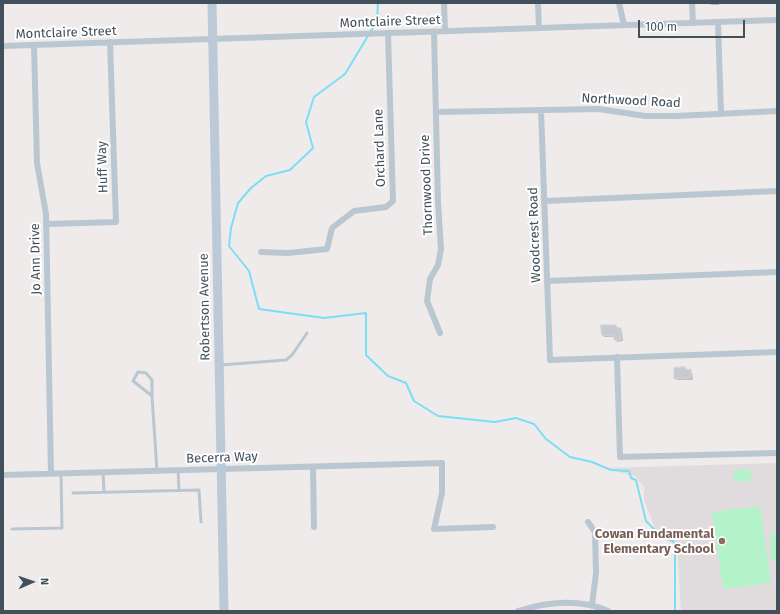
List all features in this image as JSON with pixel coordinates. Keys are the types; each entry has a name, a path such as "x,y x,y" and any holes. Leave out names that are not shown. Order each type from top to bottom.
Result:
{"street":[{"name":"Robertson Avenue","path":"212,3 224,611"},
{"path":"444,3 446,31"},
{"path":"538,3 539,28"},
{"path":"619,3 624,25"},
{"path":"692,3 693,23"},
{"name":"Montclaire Street","path":"3,46 777,20"},
{"path":"718,22 722,114"},
{"name":"Thornwood Drive","path":"434,32 441,249 440,260 428,290 428,301 440,333"},
{"name":"Orchard Lane","path":"261,252 288,253 327,249 332,228 349,214 354,211 386,207 393,202 388,33"},
{"name":"Huff Way","path":"46,224 116,222 110,42"},
{"name":"Jo Ann Drive","path":"34,45 37,163 44,202 46,224 51,474"},
{"name":"Northwood Road","path":"436,112 599,108 645,116 777,111"},
{"name":"Woodcrest Road","path":"541,110 550,360 617,357"},
{"path":"544,201 777,191"},
{"path":"547,281 777,272"},
{"path":"777,352 617,357 620,458 777,453"},
{"name":"Becerra Way","path":"3,475 442,463 442,493 434,529 493,527"},
{"path":"313,467 314,527"},
{"path":"588,522 595,532 596,540 596,573 592,606"},
{"path":"518,611 558,603 592,606 608,611"}],"lane":[{"path":"219,366 286,360 292,355 307,333"},
{"path":"152,396 133,381 138,372 146,373 152,380 157,471"},
{"path":"178,470 179,490"},
{"path":"103,472 104,492"},
{"path":"12,530 62,528 61,474"},
{"path":"73,493 199,490 201,522"}],"shaded area":[{"name":"Cowan Fundamental Elementary School","path":"777,463 777,611 681,611 677,546 658,536 644,500 644,487 636,477 606,468"}],"green space":[{"path":"750,469 751,481 734,482 734,470"},
{"path":"760,506 771,583 723,589 712,512"},
{"path":"771,533 777,533 777,560 770,561"}],"building":[{"path":"601,325 616,325 616,328 621,328 621,340 614,340 614,336 602,335"},
{"path":"685,367 685,370 691,369 691,378 674,379 674,368"}],"waterway":[{"path":"378,3 377,21 345,74 314,97 306,122 313,148 290,170 266,176 251,188 238,203 231,228 229,246 249,271 259,309 324,318 366,313 366,355 388,376 406,383 414,401 438,416 495,422 516,418 534,424 546,439 570,457 592,462 611,470 629,471 631,478 636,480 646,521 660,535 673,541 675,545 675,611"}],"place":[{"name":"Cowan Fundamental Elementary School","path":"722,541"}]}
